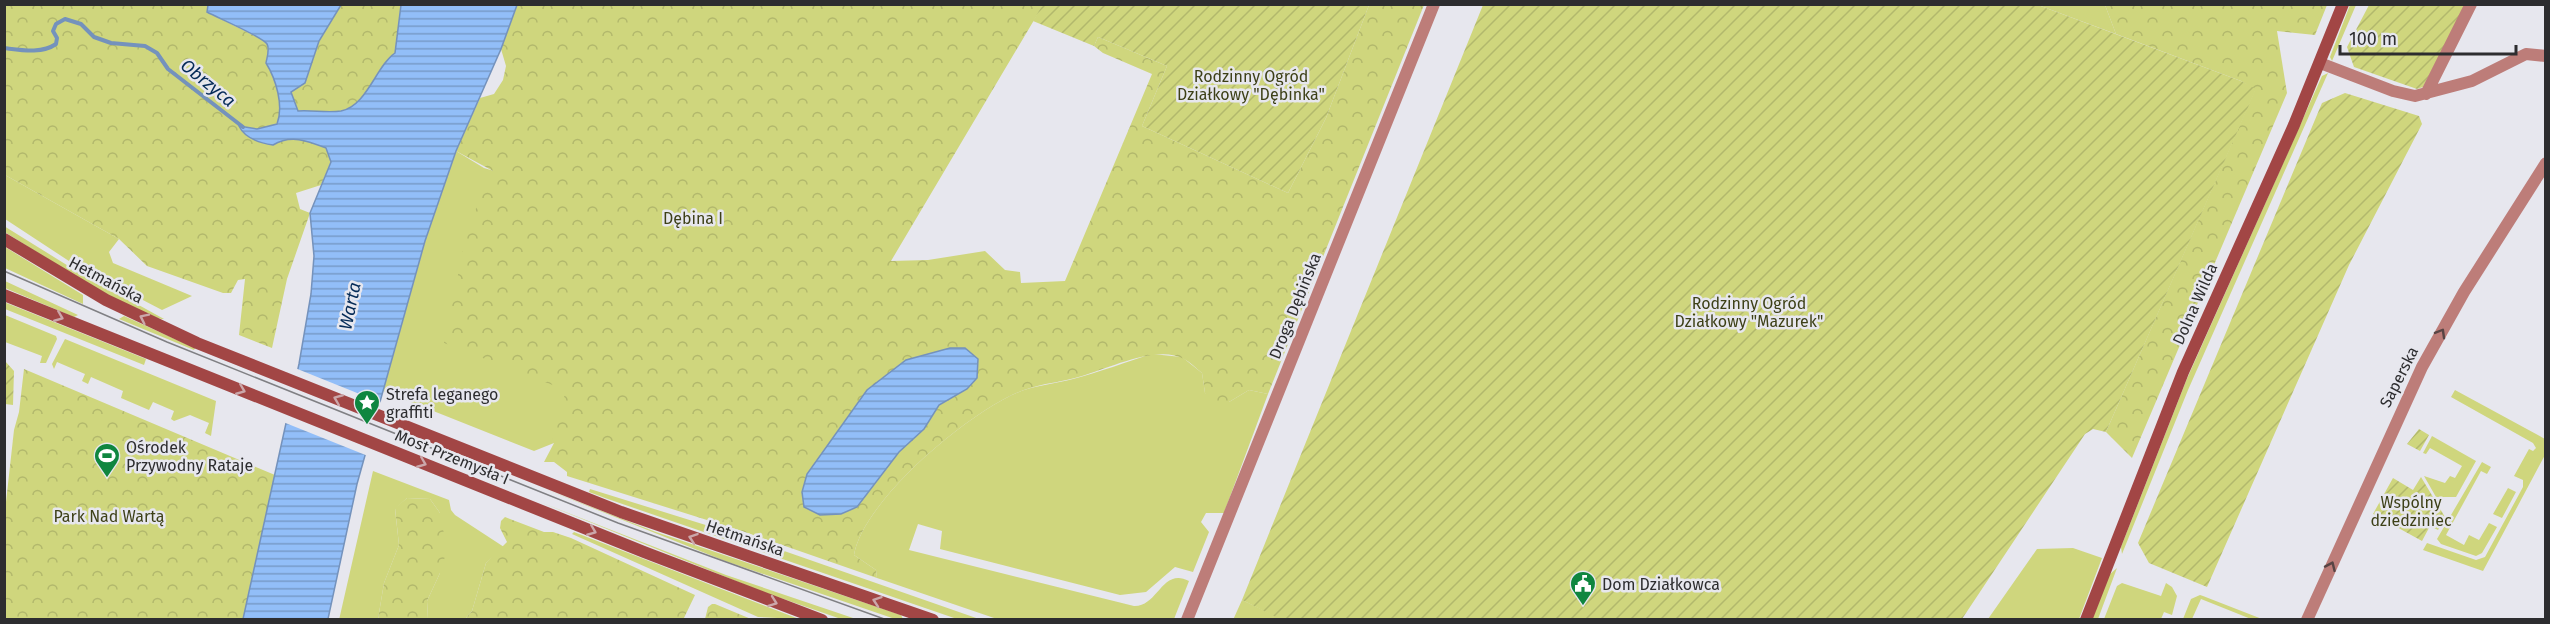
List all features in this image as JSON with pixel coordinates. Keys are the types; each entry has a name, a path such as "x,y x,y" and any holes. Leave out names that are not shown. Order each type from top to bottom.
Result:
{"main road":[{"name":"Dolna Wilda","path":"2086,620 2183,372 2320,63 2343,4"},
{"name":"Hetmańska","path":"4,239 106,300 197,342"},
{"name":"Most Przemysła I","path":"4,295 537,509 822,620"},
{"name":"Most Przemysła I","path":"197,342 548,483"},
{"name":"Hetmańska","path":"548,483 662,527 933,620"}],"street":[{"name":"Droga Dębińska","path":"1187,620 1434,4"},
{"path":"2426,94 2471,4"},
{"path":"2320,63 2393,91 2415,96 2472,81 2526,54 2546,56"},
{"name":"Saperska","path":"2307,620 2362,495 2424,364 2464,292 2546,163"}],"green space":[{"path":"5,4 208,5 207,12 265,41 269,47 266,63 276,84 279,101 278,124 257,129 240,126 282,140 303,139 326,148 331,162 321,185 296,193 300,209 310,213 287,279 272,348 239,335 245,279 238,280 231,293 223,293 147,266 119,239 5,175"},
{"name":"Rodzinny Ogród Działkowy \"Dębinka\"","path":"1043,4 1369,5 1326,118 1288,193 1142,126 1167,66 1098,37 1094,46 1033,21"},
{"path":"341,5 401,5 396,53 389,59 365,94 350,108 336,112 297,111 290,92 305,83 319,41"},
{"name":"Dębina I","path":"517,5 1043,5 891,261 928,260 985,251 1005,270 1020,272 1021,283 1065,281 1152,74 1103,53 1094,46 1098,37 1167,66 1142,126 1288,193 1326,118 1369,5 1424,5 1268,394 1249,390 1229,402 1215,403 1205,393 1202,373 1191,363 1173,355 1161,354 1133,359 1075,378 1024,390 1002,400 950,436 923,459 898,483 877,509 862,533 854,555 876,570 877,578 742,531 567,476 567,472 554,462 544,462 554,443 552,422 554,416 568,391 444,343 468,226 493,171 456,151 480,98 494,94 503,80 506,66 501,49"},
{"name":"Rodzinny Ogród Działkowy \"Mazurek\"","path":"1483,5 2038,5 2241,81 2256,89 2106,432 2093,429 2085,434 1962,619 1282,620 1242,600"},
{"path":"2038,5 2105,5 2116,34"},
{"path":"2105,5 2327,5 2315,35 2277,31 2287,93 2132,458 2106,432 2255,90 2241,81 2116,34"},
{"path":"2350,5 2356,5 2332,61 2330,57"},
{"path":"2369,5 2466,5 2423,87 2417,89 2354,67 2347,47"},
{"path":"2328,73 2188,390 2122,554 2121,547 2186,381 2322,76"},
{"path":"2345,93 2419,116 2422,124 2349,265 2207,587 2149,563 2138,543 2322,103"},
{"path":"456,151 484,168 633,213 554,443 534,451 383,391 425,241"},
{"path":"5,175 119,239 109,252 113,263 192,296 162,310 72,263 5,219"},
{"path":"4,226 70,267 164,319 133,308 86,282 5,232"},
{"path":"5,247 83,295 83,304 5,268"},
{"path":"5,281 78,315 74,317 5,288"},
{"path":"4,302 146,359 144,365 5,309"},
{"path":"5,315 56,336 57,339 46,363 40,363 42,356 5,342"},
{"path":"124,316 195,348 194,350 119,319"},
{"path":"65,339 216,401 211,436 205,433 209,423 190,415 174,421 171,419 174,411 153,402 149,410 121,398 123,391 91,377 88,384 82,381 85,374 57,362 54,369 52,364"},
{"path":"1152,354 1182,357 1202,373 1205,393 1229,402 1249,390 1268,394 1224,513 1206,513 1201,522 1209,532 1193,572 1175,567 1146,592 1120,595 940,549 942,531 918,524 909,550 1134,606 1149,601 1166,583 1180,578 1189,581 1174,619 997,619 877,578 876,570 854,555 862,533 877,509 898,483 950,436 977,416 1002,400 1024,390 1083,376"},
{"path":"5,361 14,371 13,405 5,404"},
{"name":"Park Nad Wartą","path":"24,369 275,475 243,619 5,620 5,511 14,430 19,412"},
{"path":"2455,390 2545,439 2545,455 2483,571 2423,550 2427,543 2476,560 2485,557 2523,487 2523,480 2514,476 2529,449 2533,451 2536,448 2533,443 2451,397"},
{"path":"2419,429 2429,435 2420,451 2407,444"},
{"path":"2432,436 2476,461 2456,497 2436,497 2424,476 2445,483 2450,476 2455,478 2462,466 2430,448 2426,454 2423,453"},
{"path":"2482,462 2491,467 2487,474 2481,471 2446,535 2464,545 2469,535 2479,540 2489,523 2497,527 2482,553 2476,556 2441,544 2437,539"},
{"path":"373,471 449,500 451,510 455,515 504,547 486,563 472,611 465,619 428,619 427,601 440,573 440,513 430,499 407,498 395,509 399,545 384,583 378,619 339,620"},
{"name":"Wspólny dziedziniec","path":"2421,477 2445,517 2438,530 2430,526 2422,541 2373,514 2393,478 2413,490"},
{"path":"2508,488 2516,492 2502,518 2493,514"},
{"path":"545,489 656,532 901,615 903,619 895,619 725,561"},
{"path":"590,489 741,536 979,619 957,619 605,498 589,492"},
{"path":"407,498 430,499 440,513 447,550 440,573 427,601 428,619 378,619 384,583 399,545 395,508"},
{"path":"540,502 726,575 856,619 841,619 758,590"},
{"path":"505,517 544,532 553,532 571,538 695,595 683,620 465,619 472,611 486,563 507,542 500,528 501,521"},
{"path":"574,532 799,619 758,617 572,534"},
{"path":"2073,548 2102,558 2079,619 1988,619 2037,549"},
{"path":"2117,568 2098,619 2092,620 2109,575"},
{"path":"2122,583 2161,596 2166,583 2172,587 2177,596 2172,615 2164,612 2161,619 2104,619 2117,586"},
{"path":"2200,595 2262,619 2251,619 2201,599 2192,619 2183,619 2191,599"},
{"path":"1242,600 1282,619 1233,620"},
{"path":"712,604 751,619 705,619 708,607"}],"water":[{"name":"Warta","path":"208,5 341,5 319,41 305,83 291,92 298,111 330,112 350,108 358,102 388,59 395,53 401,5 517,5 501,49 456,151 425,241 357,484 328,619 243,619 299,364 311,294 314,256 310,213 331,162 326,148 313,143 293,139 273,145 253,140 245,134 239,126 257,129 277,124 279,117 276,85 266,63 268,46 257,37 207,12"},
{"path":"950,348 965,348 978,359 977,378 967,389 939,405 924,429 899,452 857,507 841,514 820,515 804,507 802,492 807,474 867,390 906,360"}],"pier":[{"path":"295,368 382,403 368,456 283,422"}],"waterway":[{"name":"Obrzyca","path":"4,48 44,49 56,44 57,38 53,31 56,24 65,19 81,24 94,37 111,43 145,46 157,53 168,69 243,127"}],"tram line":[{"path":"4,271 167,342 618,523 887,620"}],"place":[{"name":"Strefa leganego graffiti","path":"367,426"},
{"name":"Ośrodek Przywodny Rataje","path":"107,479"},
{"name":"Dom Działkowca","path":"1583,607"}]}
